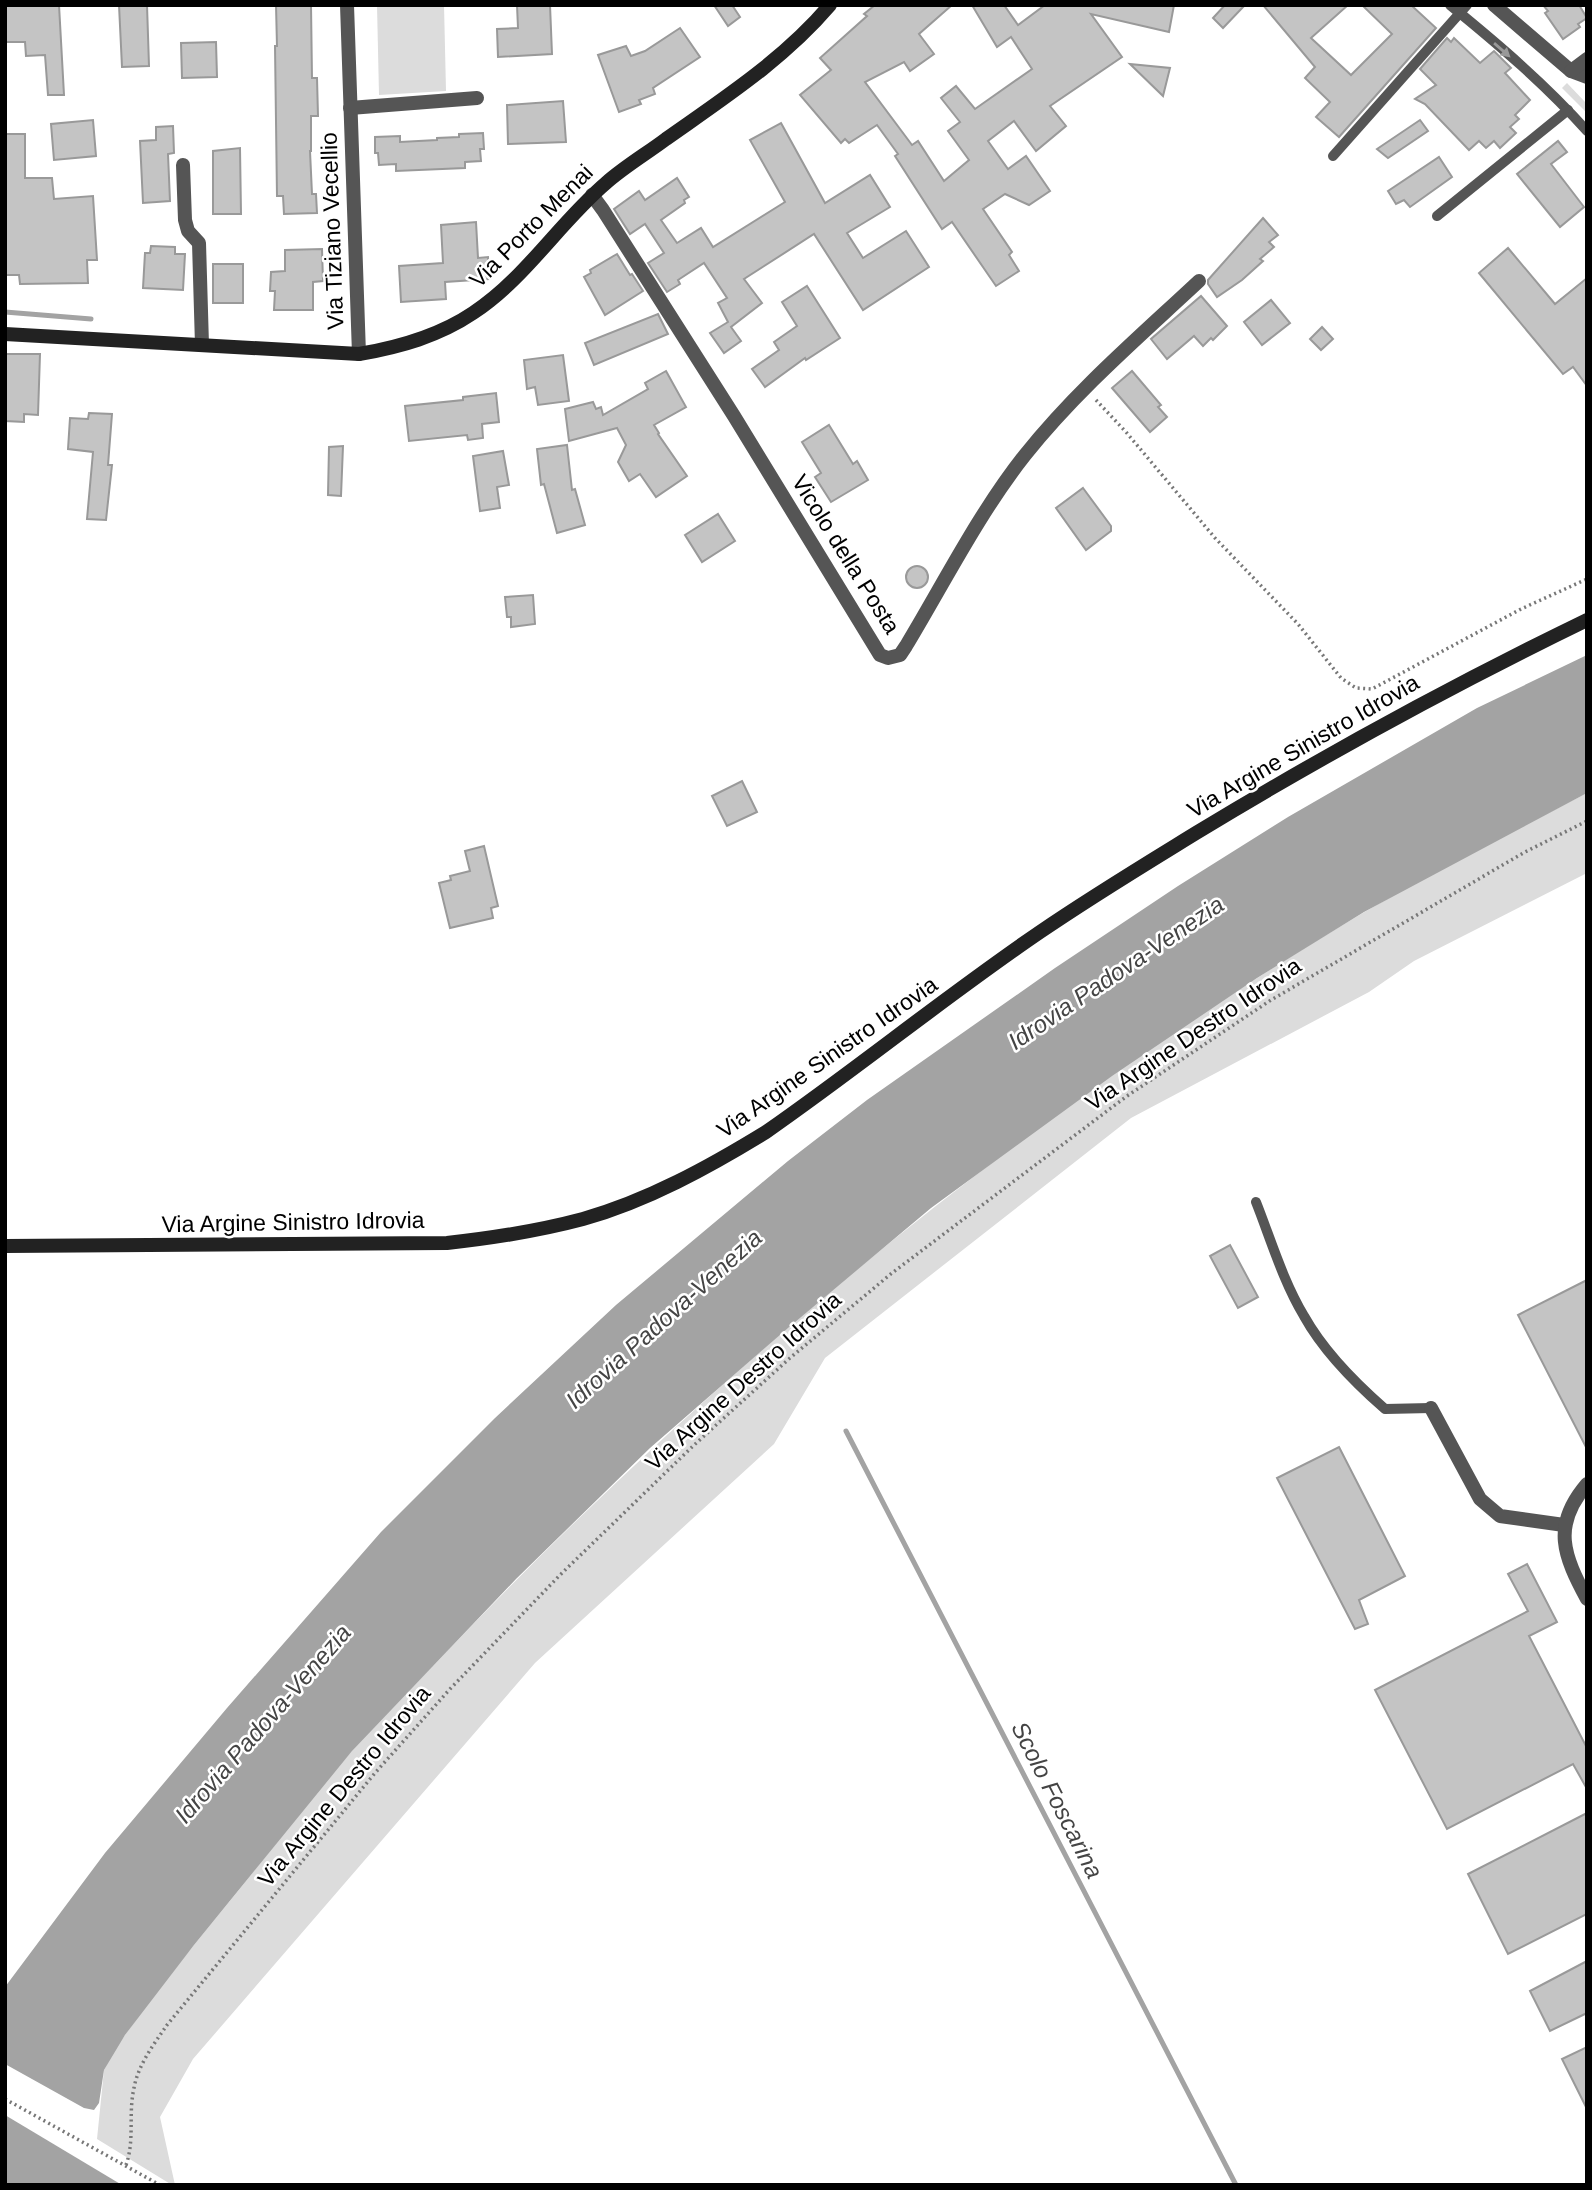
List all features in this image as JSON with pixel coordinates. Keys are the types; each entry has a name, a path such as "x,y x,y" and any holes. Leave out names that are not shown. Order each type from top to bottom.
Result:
{"main road":[{"name":"Via Porto Menai","path":"5,334 359,354 390,349 419,340 474,313 510,282 592,195 626,167 784,53 830,5"},
{"name":"Via Argine Sinistro Idrovia","path":"5,1247 447,1243 499,1237 554,1226 586,1218 629,1202 708,1166 765,1132 1039,933 1144,865 1390,721 1483,670 1587,620"}],"street":[{"name":"Via Tiziano Vecellio","path":"347,5 359,354"},
{"path":"1494,5 1571,71 1587,77"},
{"path":"1571,71 1587,59"},
{"name":"Via Tiziano Vecellio","path":"350,107 477,98"},
{"path":"183,165 185,220 188,232 199,243 202,345"},
{"name":"Vicolo della Posta","path":"592,195 727,405 880,655 888,659 900,654 906,646 1002,486 1026,453 1085,388 1199,281"},
{"path":"1431,1408 1480,1500 1500,1516 1564,1525"},
{"path":"1587,1485 1574,1499 1564,1525 1563,1543 1570,1568 1587,1600"}],"lane":[{"path":"1450,5 1463,9 1587,131"},
{"path":"1333,156 1463,9"},
{"path":"1437,216 1568,110"},
{"path":"1256,1202 1303,1316 1349,1377 1384,1409 1431,1408"}],"path":[{"path":"1085,388 1126,432 1215,538 1297,624 1341,678 1356,688 1372,689 1521,609 1587,579"},
{"name":"Via Argine Destro Idrovia","path":"126,2165 132,2141 134,2087 150,2050 167,2025 367,1783 450,1689 560,1575 703,1437 790,1358 892,1273 1127,1096 1270,1000 1525,852 1587,821"},
{"path":"5,2099 160,2185"}],"shaded area":[{"path":"377,5 444,5 446,91 379,95"},
{"path":"1567,83 1587,104 1587,113 1562,88"},
{"path":"1587,793 1587,873 1414,961 1369,992 1131,1118 825,1358 774,1444 535,1663 193,2059 160,2117 175,2185 97,2139 104,2070 112,2054 173,1971 307,1804 400,1699 555,1542 660,1441 769,1343 882,1249 997,1159 1115,1073 1237,991 1361,914"}],"water":[{"name":"Idrovia Padova-Venezia","path":"1587,655 1587,793 1364,912 1257,978 1112,1076 931,1208 650,1448 516,1579 352,1751 194,1945 125,2035 104,2070 99,2103 94,2110 84,2108 5,2064 5,1987 105,1853 381,1532 495,1418 616,1305 788,1161 867,1100 1055,968 1288,817 1477,708"},
{"path":"5,2115 122,2185 5,2185"}],"building":[{"path":"5,5 59,5 64,95 48,95 45,55 26,56 25,42 5,42"},
{"path":"119,5 147,5 149,66 122,67"},
{"path":"276,5 311,5 312,78 317,78 318,116 311,116 310,151 312,194 316,194 317,213 284,214 283,196 277,196"},
{"path":"517,5 550,5 552,54 498,57 497,29 518,28"},
{"path":"714,5 732,5 740,17 728,26"},
{"path":"875,5 952,5 919,34 934,54 910,71 904,62 865,82 912,145 918,141 944,181 969,160 948,131 960,122 941,98 956,86 975,109 1032,69 1011,37 997,47 972,5 1004,5 1018,25 1045,5 1174,5 1169,32 1091,14 1122,57 1050,106 1066,126 1036,151 1014,121 988,141 1008,169 1026,156 1050,191 1029,205 1005,194 983,209 1012,252 1009,255 1019,271 996,286 952,222 942,229 895,156 898,154 877,125 849,143 845,139 841,143 800,95 831,70 820,58 867,16 864,14"},
{"path":"1225,5 1245,5 1223,28 1213,18"},
{"path":"1263,5 1348,5 1311,38 1351,75 1392,34 1362,5 1411,5 1436,28 1339,137 1316,117 1330,102 1305,78 1315,67"},
{"path":"1543,5 1579,5 1587,18 1578,24 1580,27 1563,39 1545,13 1548,11"},
{"path":"680,28 700,57 653,88 655,94 639,100 641,104 619,112 598,55 626,46 631,56 645,51"},
{"path":"1447,38 1451,42 1454,38 1480,63 1494,51 1511,68 1505,73 1530,100 1515,115 1519,119 1510,127 1516,133 1500,148 1494,141 1486,148 1479,141 1469,150 1425,104 1415,99 1436,85 1420,69"},
{"path":"216,42 217,77 182,78 181,43"},
{"path":"1130,64 1170,68 1163,96"},
{"path":"563,101 566,142 508,144 507,105"},
{"path":"93,120 96,156 54,160 51,124"},
{"path":"1420,120 1428,131 1388,158 1377,149"},
{"path":"781,123 825,203 870,175 890,207 847,233 863,258 906,231 929,267 863,310 814,234 744,279 762,303 731,327 741,341 724,353 710,333 728,322 718,303 727,298 704,263 678,280 680,284 667,292 648,263 664,253 645,224 630,234 614,209 639,191 645,200 677,178 689,197 661,220 677,243 701,228 713,247 785,202 750,140"},
{"path":"173,126 174,153 168,154 170,201 143,203 140,141 156,140 156,127"},
{"path":"483,133 484,149 480,149 481,161 465,162 465,168 396,171 396,164 379,165 378,153 375,153 375,137 400,136 400,142"},
{"path":"5,134 25,134 25,178 52,178 54,199 93,196 97,260 87,260 88,283 20,284 19,275 5,275"},
{"path":"1558,141 1567,152 1551,164 1584,207 1560,227 1517,174"},
{"path":"240,148 241,214 213,214 213,151"},
{"path":"1439,157 1452,177 1410,207 1404,200 1396,204 1388,191"},
{"path":"1263,218 1278,235 1269,242 1274,247 1242,280 1217,297 1208,280"},
{"path":"476,222 478,258 488,257 489,279 445,282 446,299 401,302 399,266 443,263 441,225"},
{"path":"151,246 175,247 175,254 185,254 183,290 143,288 145,253 150,253"},
{"path":"1508,248 1555,304 1587,278 1587,386 1573,367 1563,374 1479,273"},
{"path":"322,249 323,281 313,282 313,310 274,310 275,291 270,291 271,272 285,271 285,250"},
{"path":"617,254 643,291 605,315 584,277 591,273 590,270"},
{"path":"213,264 243,264 243,303 213,303"},
{"path":"807,286 840,338 806,360 805,358 765,387 752,369 779,350 774,342 797,326 782,302"},
{"path":"1201,296 1227,326 1203,346 1194,336 1167,359 1151,339"},
{"path":"1271,300 1290,323 1262,345 1244,322"},
{"path":"658,314 668,334 594,365 585,343"},
{"path":"1322,327 1333,339 1321,350 1310,339"},
{"path":"5,354 40,354 38,415 24,414 24,422 5,421"},
{"path":"563,355 569,401 538,405 535,387 527,389 524,360"},
{"path":"666,371 686,407 654,425 687,476 656,497 640,474 629,481 618,462 626,445 617,428 569,441 565,409 593,402 596,409 601,407 603,415 648,389 645,383"},
{"path":"1132,371 1161,405 1158,407 1167,417 1150,432 1112,388"},
{"path":"496,393 499,422 482,424 483,438 468,440 467,435 409,441 405,406 463,400 463,397"},
{"path":"89,413 112,414 108,465 112,465 106,520 87,519 93,452 68,449 70,418 88,419"},
{"path":"829,425 853,464 857,461 868,480 831,502 815,477 821,473 802,442"},
{"path":"567,445 572,490 575,489 585,525 557,533 544,484 541,485 537,449"},
{"path":"343,446 341,496 328,495 329,447"},
{"path":"503,451 509,485 497,487 500,508 480,511 473,456"},
{"path":"1083,488 1111,526 1111,531 1086,550 1056,508"},
{"path":"718,514 735,541 702,562 685,535"},
{"path":"917,566 925,569 928,577 925,585 917,588 909,585 906,577 909,569"},
{"path":"533,595 535,624 511,627 505,597"},
{"path":"742,781 757,812 727,826 712,796"},
{"path":"484,846 498,906 491,908 493,918 450,928 439,883 451,880 450,876 470,871 465,851"},
{"path":"1230,1245 1258,1297 1238,1308 1210,1256"},
{"path":"1587,1280 1587,1449 1518,1315"},
{"path":"1339,1447 1405,1576 1359,1600 1368,1624 1355,1629 1277,1478"},
{"path":"1527,1564 1557,1622 1529,1636 1587,1748 1587,1789 1573,1764 1447,1829 1375,1690 1528,1611 1508,1574"},
{"path":"1587,1813 1587,1914 1508,1954 1468,1874"},
{"path":"1587,1961 1587,2013 1550,2031 1530,1991"},
{"path":"1587,2047 1587,2109 1562,2059"}],"waterway":[{"path":"5,312 91,319"},
{"name":"Scolo Foscarina","path":"846,1431 1236,2185"}]}
